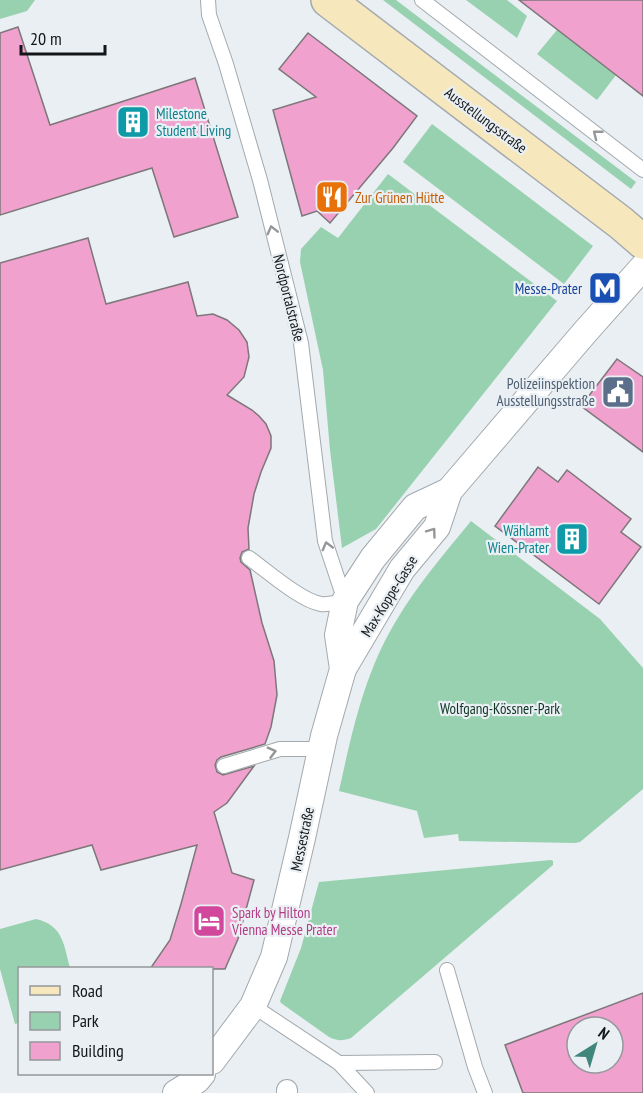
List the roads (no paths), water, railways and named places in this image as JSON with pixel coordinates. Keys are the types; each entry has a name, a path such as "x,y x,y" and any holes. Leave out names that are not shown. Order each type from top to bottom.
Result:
{"main road":[{"name":"Ausstellungsstraße","path":"328,0 643,242"}],"street":[{"name":"Max-Koppe-Gasse","path":"344,669 402,569 437,527 449,491 643,267"},
{"name":"Max-Koppe-Gasse","path":"345,601 373,558 415,507 449,491"},
{"name":"Messestraße","path":"213,1059 253,1006 274,957 321,749 344,669 338,635 345,601"},
{"path":"176,1093 201,1075"}],"lane":[{"name":"Nordportalstraße","path":"208,0 209,15 260,180 301,343 325,541 345,601"},
{"path":"422,0 643,170"},
{"path":"249,558 312,602 323,604 345,601"},
{"path":"224,766 280,749 321,749"},
{"path":"447,970 475,1067 485,1093"},
{"path":"253,1006 339,1063 367,1093"},
{"path":"339,1063 435,1062"}],"place":[{"name":"Milestone Student Living","path":"133,122"},
{"name":"Zur Grünen Hütte","path":"332,197"},
{"name":"Messe-Prater","path":"605,288"},
{"name":"Polizeiinspektion Ausstellungsstraße","path":"618,392"},
{"name":"Wählamt Wien-Prater","path":"572,539"},
{"name":"Spark by Hilton Vienna Messe Prater","path":"209,921"}],"park label":[{"name":"Wolfgang-Kössner-Park","path":"500,708"}]}
